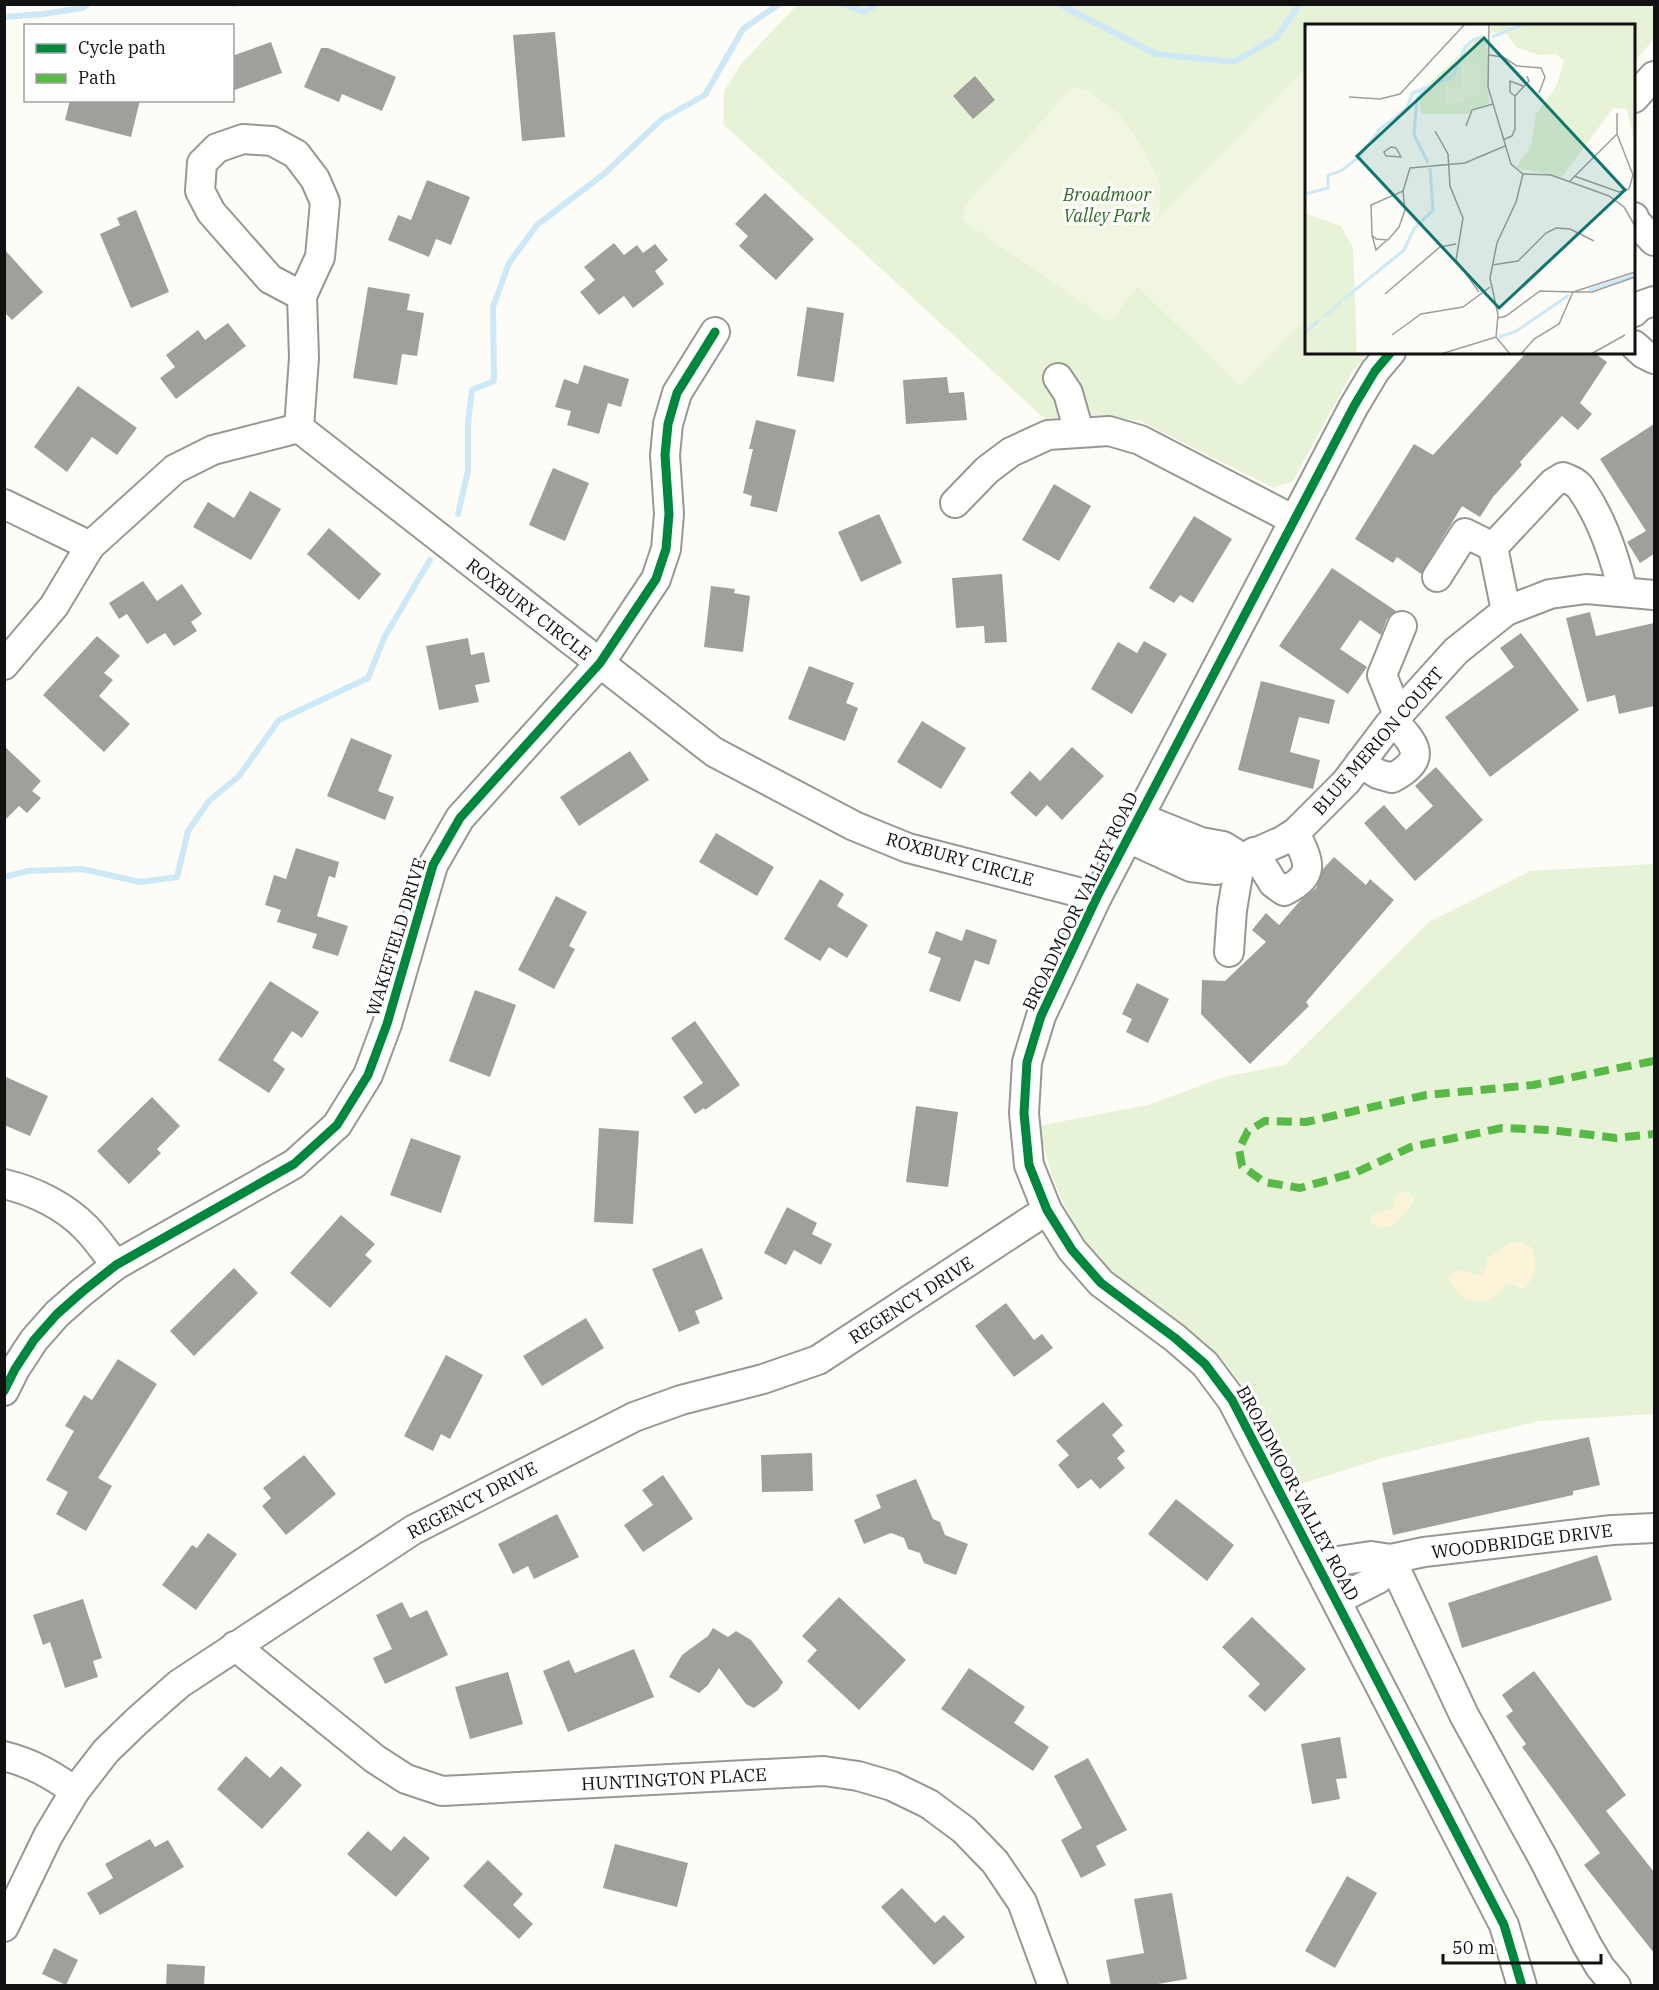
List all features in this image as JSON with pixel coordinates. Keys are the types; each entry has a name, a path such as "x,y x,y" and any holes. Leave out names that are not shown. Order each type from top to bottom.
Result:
{"street":[{"path":"1635,97 1654,76"},
{"path":"4,665 54,606 90,546 175,469 213,450 298,428 304,358 302,296 320,257 325,202 315,179 296,154 272,141 243,140 217,148 202,163 200,191 211,212 270,279 302,296"},
{"path":"1635,311 1640,306 1654,301"},
{"name":"WAKEFIELD DRIVE","path":"4,1391 34,1340 57,1314 116,1265 294,1164 337,1125 368,1075 387,1024 433,865 460,818 600,663 656,579 666,549 669,514 665,455 668,424 677,393 715,332"},
{"path":"1635,346 1654,359"},
{"name":"BROADMOOR VALLEY ROAD","path":"1389,354 1375,371 1354,406 1097,897 1041,1016 1027,1062 1024,1113 1029,1165 1047,1210 1072,1251 1101,1283 1175,1338 1205,1364 1232,1400 1504,1926 1522,1986"},
{"path":"1058,378 1068,393 1079,432"},
{"name":"ROXBURY CIRCLE","path":"298,428 714,752 854,826 908,848 1097,897"},
{"path":"955,503 987,470 1011,452 1048,435 1109,431 1140,440 1294,520"},
{"path":"1493,547 1553,483 1563,477 1573,481 1582,489 1610,544 1623,592"},
{"path":"4,504 90,546"},
{"path":"1437,577 1465,533 1493,547"},
{"path":"1493,547 1506,611"},
{"name":"BLUE MERION COURT","path":"1248,855 1295,833 1346,783 1395,718 1455,651 1506,611 1550,594 1586,589 1654,595"},
{"path":"1360,763 1378,774 1392,778 1404,771 1413,759 1415,748 1395,718 1382,675 1402,626"},
{"path":"1134,827 1223,846 1248,855 1273,883 1284,891 1294,886 1306,875 1309,862 1295,833"},
{"path":"1229,952 1232,910 1248,855"},
{"path":"4,1184 42,1198 64,1211 86,1227 116,1265"},
{"name":"REGENCY DRIVE","path":"4,1927 48,1836 75,1791 106,1751 136,1721 179,1684 413,1530 634,1417 681,1400 763,1379 818,1360 1047,1210"},
{"name":"WOODBRIDGE DRIVE","path":"1318,1564 1371,1556 1391,1559 1424,1552 1600,1531 1654,1528"},
{"path":"1337,1600 1378,1579 1391,1559"},
{"path":"1391,1559 1464,1715 1543,1858 1587,1945 1600,1967 1616,1986"},
{"name":"HUNTINGTON PLACE","path":"235,1646 375,1759 406,1779 442,1791 824,1771 858,1776 892,1786 929,1804 964,1830 995,1862 1022,1902 1053,1986"},
{"path":"4,1756 26,1761 47,1771 75,1791"}],"green space":[{"name":"Broadmoor Valley Park","path":"797,5 1654,5 1654,39 1635,61 1635,24 1305,24 1305,354 1367,354 1352,372 1293,481 1274,488 1140,421 1104,415 1045,419 723,124 724,91 742,63"},
{"path":"1305,69 1305,319 1240,386 1138,287 1110,322 964,221 963,208 1073,87 1091,93 1119,114 1143,148 1160,185 1159,218"},
{"path":"1654,864 1654,1414 1540,1421 1386,1457 1298,1485 1262,1416 1229,1368 1198,1336 1116,1275 1084,1238 1061,1197 1038,1126 1148,1105 1224,1077 1285,1065 1429,922 1530,871"}],"sand":[{"path":"1401,1192 1409,1193 1415,1198 1411,1205 1390,1227 1378,1228 1372,1223 1370,1216 1393,1208 1395,1196"},
{"path":"1521,1242 1531,1247 1535,1259 1534,1274 1525,1288 1507,1284 1493,1298 1478,1301 1466,1298 1456,1291 1448,1278 1455,1271 1480,1276 1487,1268 1487,1259 1510,1243"}],"building":[{"path":"555,32 565,137 522,141 513,35"},
{"path":"271,42 282,73 234,90 234,55"},
{"path":"321,48 328,48 396,77 382,111 342,94 339,102 304,87"},
{"path":"975,76 995,100 973,119 953,96"},
{"path":"70,102 140,102 131,137 65,120"},
{"path":"427,180 470,197 451,245 436,239 429,257 388,240 398,215 411,220"},
{"path":"765,193 814,239 776,280 739,246 748,236 735,224"},
{"path":"136,210 169,292 131,308 100,234 120,225 117,218"},
{"path":"614,243 624,255 637,245 643,253 655,244 668,260 655,271 664,284 633,308 624,296 599,315 580,292 595,280 584,267"},
{"path":"4,249 43,292 12,320 4,312"},
{"path":"368,287 410,294 407,310 424,313 417,356 402,354 397,385 353,378"},
{"path":"807,307 844,313 834,382 797,376"},
{"path":"228,323 246,346 176,399 160,378 175,367 166,355 198,330 205,340"},
{"path":"1525,354 1596,354 1607,362 1580,403 1592,414 1578,430 1562,416 1520,462 1522,465 1493,497 1480,517 1462,506 1421,574 1397,557 1393,563 1355,539 1414,444 1433,455"},
{"path":"584,365 629,379 621,407 608,403 599,434 567,425 571,411 555,407 564,379 578,384"},
{"path":"947,377 949,393 964,392 967,420 906,424 903,380"},
{"path":"78,386 137,428 117,455 92,437 67,472 34,447"},
{"path":"756,420 796,430 777,512 750,506 752,496 743,493 753,449 749,449"},
{"path":"1654,424 1654,554 1640,563 1627,542 1646,531 1600,459"},
{"path":"553,468 589,483 565,541 529,525"},
{"path":"1054,484 1091,506 1059,561 1022,540"},
{"path":"250,491 281,509 251,560 193,527 208,502 234,518"},
{"path":"879,514 902,563 861,582 838,532"},
{"path":"1194,516 1232,539 1193,603 1180,595 1174,603 1149,588"},
{"path":"329,528 381,574 359,600 307,554"},
{"path":"1332,568 1396,611 1387,619 1381,635 1360,620 1340,649 1367,667 1348,694 1279,646"},
{"path":"1002,574 1007,642 985,643 984,626 956,628 952,578"},
{"path":"143,581 157,601 182,584 202,614 191,622 197,631 174,646 165,633 147,644 127,614 119,619 109,603"},
{"path":"711,586 735,589 734,593 750,596 743,652 704,647"},
{"path":"1590,612 1596,636 1654,623 1654,706 1619,714 1615,695 1587,702 1566,618"},
{"path":"1521,633 1579,710 1490,777 1445,717 1514,667 1500,648"},
{"path":"97,636 120,656 104,673 113,680 99,696 130,724 104,752 43,695"},
{"path":"468,638 471,655 484,652 490,682 475,685 479,702 439,710 426,646"},
{"path":"1144,641 1167,654 1132,714 1091,689 1118,642 1137,653"},
{"path":"809,666 854,683 846,703 858,708 845,741 788,719"},
{"path":"1261,681 1335,700 1329,724 1299,717 1290,752 1320,760 1313,789 1238,770"},
{"path":"922,721 966,748 941,789 897,762"},
{"path":"351,738 392,755 378,791 394,797 385,820 327,796"},
{"path":"4,746 41,781 32,791 41,798 27,813 19,806 4,821"},
{"path":"1072,747 1104,776 1062,820 1047,805 1036,817 1010,793 1030,771 1040,781"},
{"path":"630,751 649,780 579,826 560,797"},
{"path":"1436,767 1483,820 1415,881 1364,823 1384,805 1406,830 1433,806 1415,786"},
{"path":"716,833 774,867 757,896 699,862"},
{"path":"296,848 339,862 335,878 329,876 317,916 348,926 338,956 312,948 317,934 277,922 281,910 265,905 274,875 286,879"},
{"path":"1334,857 1366,885 1370,879 1394,900 1306,1002 1309,1006 1250,1064 1201,1014 1202,980 1225,981 1266,942 1252,930 1266,913 1279,925 1300,901 1316,888 1323,869"},
{"path":"820,879 844,894 837,906 868,925 847,958 829,947 820,961 784,939"},
{"path":"556,896 587,912 569,946 575,949 554,989 518,970"},
{"path":"966,929 997,940 989,965 975,960 960,1002 929,991 941,958 928,953 936,931 962,941"},
{"path":"270,981 319,1012 302,1038 292,1031 273,1060 285,1069 269,1093 218,1060"},
{"path":"1137,983 1169,999 1148,1043 1126,1032 1132,1019 1122,1014"},
{"path":"475,990 516,1005 490,1077 449,1061"},
{"path":"695,1021 740,1085 705,1110 704,1108 695,1114 683,1097 703,1083 671,1038"},
{"path":"4,1076 48,1096 30,1136 4,1125"},
{"path":"152,1097 180,1126 157,1149 161,1153 129,1184 97,1151"},
{"path":"916,1106 958,1112 948,1187 906,1182"},
{"path":"599,1128 639,1131 633,1224 594,1222"},
{"path":"411,1138 461,1156 441,1213 390,1195"},
{"path":"787,1207 817,1223 812,1234 832,1244 821,1265 794,1250 786,1265 764,1253"},
{"path":"341,1215 375,1244 365,1255 372,1261 330,1308 290,1273"},
{"path":"702,1248 723,1299 695,1311 700,1323 679,1332 652,1269"},
{"path":"234,1268 258,1293 194,1356 170,1331"},
{"path":"1006,1303 1034,1340 1042,1334 1053,1348 1014,1377 975,1326"},
{"path":"586,1318 604,1348 542,1386 523,1356"},
{"path":"446,1355 483,1375 450,1439 441,1434 433,1451 404,1436"},
{"path":"118,1359 157,1384 98,1478 112,1486 86,1531 56,1514 68,1492 46,1480 74,1431 65,1426 84,1395 92,1400"},
{"path":"1103,1402 1123,1425 1112,1435 1125,1451 1117,1458 1125,1468 1100,1489 1091,1479 1078,1489 1058,1465 1069,1455 1056,1441"},
{"path":"1589,1437 1600,1485 1573,1491 1573,1495 1393,1535 1382,1483"},
{"path":"812,1453 813,1491 762,1492 761,1455"},
{"path":"304,1455 336,1494 286,1535 262,1506 271,1498 263,1488"},
{"path":"663,1475 693,1519 643,1552 624,1525 653,1505 642,1490"},
{"path":"916,1479 933,1519 940,1522 945,1535 968,1544 956,1575 924,1563 920,1553 908,1549 904,1538 891,1533 864,1544 854,1520 881,1508 876,1495"},
{"path":"1176,1499 1234,1545 1207,1581 1148,1534"},
{"path":"557,1514 579,1557 534,1579 528,1566 513,1574 498,1544"},
{"path":"208,1533 237,1554 196,1610 162,1585 192,1545 197,1548"},
{"path":"1597,1555 1612,1600 1462,1648 1448,1603"},
{"path":"839,1597 906,1660 859,1710 807,1661 817,1650 802,1636"},
{"path":"83,1599 102,1658 93,1661 98,1677 65,1688 50,1642 43,1645 33,1615"},
{"path":"402,1602 410,1618 427,1610 448,1655 385,1684 373,1658 392,1649 376,1615"},
{"path":"1252,1617 1306,1669 1265,1712 1248,1696 1260,1684 1222,1647"},
{"path":"713,1628 728,1637 736,1631 751,1640 783,1682 778,1690 754,1708 746,1704 719,1668 708,1685 699,1693 669,1677 682,1655 708,1636"},
{"path":"634,1649 654,1697 568,1732 543,1671 569,1660 575,1673"},
{"path":"969,1668 1025,1707 1014,1723 1049,1747 1033,1771 941,1709"},
{"path":"1534,1671 1626,1795 1606,1811 1654,1872 1654,1953 1584,1865 1600,1853 1522,1747 1526,1744 1506,1716 1513,1711 1502,1695"},
{"path":"508,1672 523,1724 470,1739 455,1687"},
{"path":"1340,1737 1347,1778 1336,1779 1340,1799 1312,1804 1301,1744"},
{"path":"246,1756 270,1778 281,1766 302,1785 262,1829 217,1789"},
{"path":"1088,1758 1127,1830 1096,1846 1106,1865 1081,1878 1061,1840 1082,1828 1054,1776"},
{"path":"368,1831 391,1851 404,1836 430,1858 396,1897 347,1854"},
{"path":"150,1839 155,1847 168,1840 184,1867 100,1915 87,1893 113,1878 105,1864"},
{"path":"615,1844 688,1863 677,1907 603,1888"},
{"path":"488,1860 523,1894 513,1905 533,1924 519,1939 463,1886"},
{"path":"1347,1876 1377,1893 1335,1968 1305,1951"},
{"path":"902,1888 935,1923 944,1915 965,1937 934,1965 881,1907"},
{"path":"1172,1893 1187,1979 1146,1986 1111,1986 1106,1960 1144,1953 1134,1899"},
{"path":"54,1948 78,1960 66,1985 42,1974"},
{"path":"167,1964 205,1966 204,1986 166,1986"}],"waterway":[{"path":"4,17 83,8 88,4"},
{"path":"458,514 468,471 468,423 472,390 494,381 493,307 509,263 537,225 604,174 662,119 705,95 743,29 779,4"},
{"path":"842,4 864,12 877,4"},
{"path":"1059,4 1156,54 1234,62 1277,37 1300,4"},
{"path":"4,877 28,871 82,869 140,882 177,877 188,831 209,801 239,776 279,720 368,678 385,636 430,560"}],"marked path":[{"path":"1654,1061 1533,1085 1426,1095 1306,1122 1265,1121 1248,1131 1239,1149 1242,1166 1264,1182 1300,1188 1357,1172 1411,1147 1502,1128 1551,1130 1616,1138 1654,1134"}],"cycle path":[{"path":"4,1391 34,1340 57,1314 82,1292 116,1265 294,1164 337,1125 368,1075 387,1024 433,865 460,818 600,663 656,579 666,549 669,514 665,455 668,424 677,393 715,332"},
{"path":"1389,354 1375,371 1354,406 1097,897 1041,1016 1027,1062 1024,1113 1029,1165 1047,1210 1072,1250 1101,1283 1175,1338 1205,1364 1232,1400 1504,1925 1522,1986"}]}
